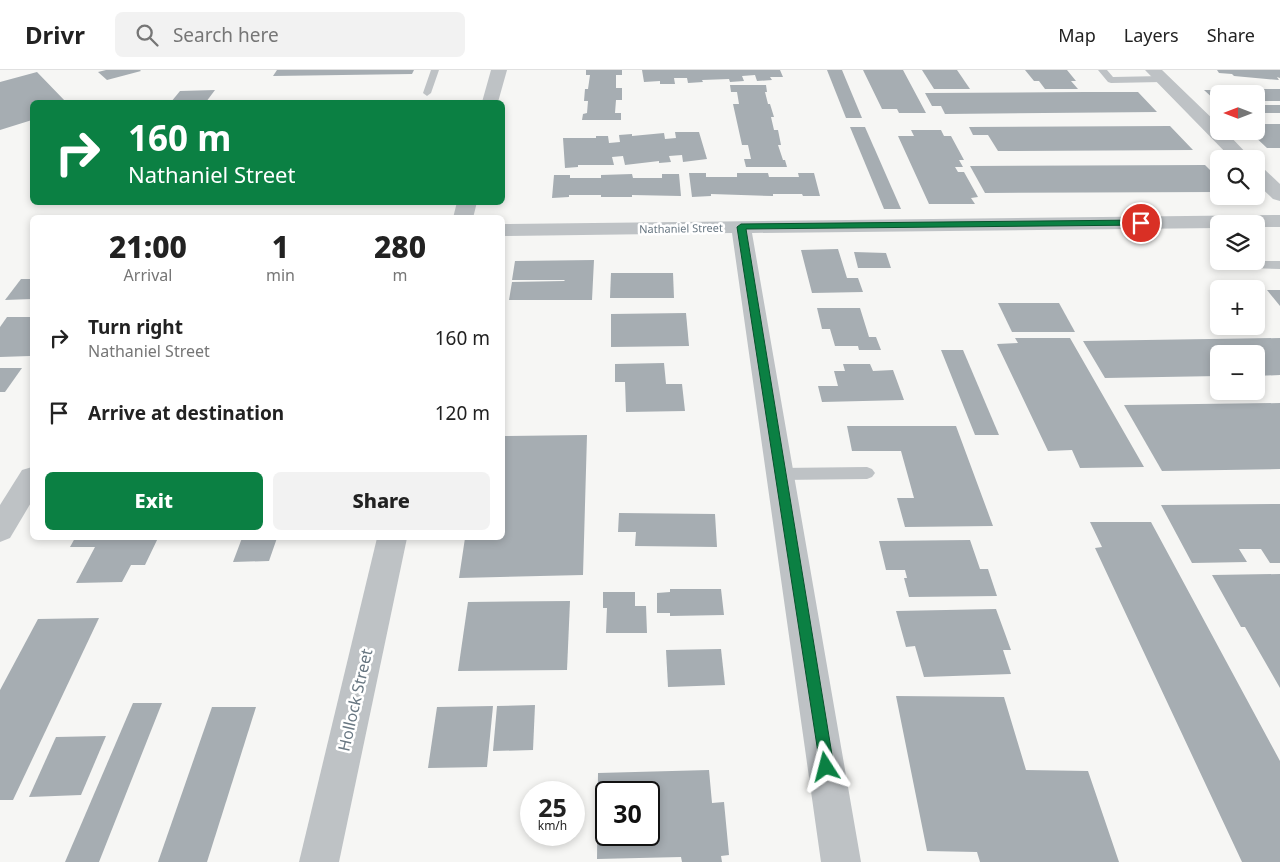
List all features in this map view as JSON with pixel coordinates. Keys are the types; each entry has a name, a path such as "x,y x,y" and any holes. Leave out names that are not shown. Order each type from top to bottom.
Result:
{"street":[{"path":"490,100 498,70"},
{"path":"1158,74 1234,150"},
{"path":"1265,181 1280,195"},
{"name":"Nathaniel Street","path":"505,230 1280,221"},
{"path":"741,227 841,862"},
{"path":"0,530 30,481"},
{"name":"Hollock Street","path":"319,862 392,540"}],"lane":[{"path":"428,93 435,70"},
{"path":"1102,70 1111,80 1158,74"},
{"path":"1265,264 1280,264"},
{"path":"780,474 867,473"}],"building":[{"path":"106,70 141,71 107,80 98,72"},
{"path":"277,70 414,70 412,74 273,76"},
{"path":"586,70 622,70 622,75 616,75 616,88 622,88 622,100 616,100 615,113 621,113 621,120 582,120 583,114 587,113 588,101 584,101 585,89 588,89 590,75 586,75"},
{"path":"642,70 780,70 783,77 770,77 772,80 757,81 755,75 742,76 744,81 730,82 729,79 702,80 703,82 688,83 687,78 674,78 675,84 660,84 660,81 644,82"},
{"path":"827,70 842,70 862,118 846,118"},
{"path":"863,70 903,70 926,113 899,113 897,109 882,109"},
{"path":"922,70 957,70 970,89 934,89"},
{"path":"1025,70 1067,70 1076,81 1071,81 1078,89 1045,89 1039,81 1034,81"},
{"path":"1217,70 1280,70 1280,78 1277,77 1279,80 1234,76 1232,74 1219,73"},
{"path":"37,72 64,100 30,100 30,121 0,130 0,82"},
{"path":"730,85 766,85 767,92 765,92 768,104 770,104 774,117 771,117 774,130 778,130 781,145 778,145 787,167 746,167 744,159 751,159 748,145 742,145 733,104 739,104 737,92 731,92"},
{"path":"1265,89 1280,89 1280,101 1265,101"},
{"path":"215,90 208,100 173,100 180,91"},
{"path":"1204,90 1210,90 1210,96"},
{"path":"1138,92 1157,112 945,114 941,106 932,106 925,93"},
{"path":"1265,105 1280,105 1280,113 1265,113"},
{"path":"1265,124 1280,124 1280,148 1267,148 1258,140 1265,140"},
{"path":"1170,126 1193,150 998,151 988,135 973,135 969,127"},
{"path":"850,127 865,127 901,209 884,209"},
{"path":"911,130 941,130 944,136 951,136 964,160 959,160 963,167 955,167 958,172 964,172 978,197 971,198 975,204 929,204 898,136 914,136"},
{"path":"675,132 699,132 707,159 683,162 682,155 669,156 671,162 659,163 659,161 625,165 623,156 612,157 614,165 578,165 578,167 565,168 563,138 608,136 609,143 620,142 619,135 632,134 632,136 664,133 665,139 676,138"},
{"path":"1205,165 1210,170 1210,192 985,193 970,166"},
{"path":"689,173 706,173 706,177 737,177 737,173 768,173 769,177 799,177 798,173 814,173 820,196 803,196 802,194 773,194 773,196 711,194 711,196 692,197"},
{"path":"632,174 633,178 662,178 662,174 679,174 681,196 632,195 632,197 601,197 601,195 569,195 569,197 552,198 554,175 570,175 570,178 601,178 601,175"},
{"path":"838,249 847,278 858,278 863,292 812,293 801,250"},
{"path":"854,252 886,253 891,268 858,268"},
{"path":"594,260 592,300 509,300 512,282 565,280 512,280 515,261"},
{"path":"611,273 673,273 674,298 610,298"},
{"path":"21,279 30,279 30,299 5,300"},
{"path":"1267,290 1280,290 1280,306"},
{"path":"998,303 1059,303 1075,332 1012,332"},
{"path":"817,308 860,308 869,337 876,337 881,350 859,350 858,346 835,346 830,329 822,329"},
{"path":"686,313 689,346 611,347 611,314"},
{"path":"7,317 30,317 30,356 0,357 0,327"},
{"path":"1015,338 1070,338 1144,467 1080,468 1072,450 1048,451 997,344 1018,343"},
{"path":"1280,338 1280,375 1265,376 1265,345 1210,345 1210,376 1105,378 1083,341"},
{"path":"941,350 963,350 999,435 975,435"},
{"path":"664,363 666,384 682,384 685,411 626,412 625,382 615,382 615,364"},
{"path":"843,364 870,364 873,371 893,370 904,400 822,402 818,386 838,386 834,371 845,371"},
{"path":"0,368 22,368 5,392 0,392"},
{"path":"1280,403 1280,469 1162,471 1124,405"},
{"path":"847,426 956,426 993,526 905,527 897,498 914,498 901,451 852,451"},
{"path":"587,435 583,575 459,578 465,540 505,540 505,436"},
{"path":"1280,504 1280,563 1270,563 1261,549 1239,549 1247,562 1192,563 1161,505"},
{"path":"619,513 715,514 717,547 635,546 636,532 618,532"},
{"path":"1090,522 1151,522 1280,761 1280,862 1242,862 1095,548 1102,547"},
{"path":"74,540 157,540 145,565 131,565 122,582 76,583 95,547 70,547"},
{"path":"241,540 276,540 269,561 233,562"},
{"path":"970,540 980,569 988,569 997,596 909,597 904,578 907,578 905,570 886,570 879,541"},
{"path":"1280,574 1280,688 1245,627 1241,627 1212,575"},
{"path":"670,589 721,589 724,615 670,616 670,613 657,613 657,593 670,592"},
{"path":"603,592 635,592 635,606 646,606 647,633 606,633 607,608 603,608"},
{"path":"570,601 567,670 458,671 468,602"},
{"path":"996,609 1011,650 1003,650 1011,674 924,677 915,646 906,647 896,611"},
{"path":"99,618 13,800 0,800 0,690 38,619"},
{"path":"721,649 725,685 668,687 666,650"},
{"path":"896,696 1004,697 1026,770 1088,771 1119,862 980,862 977,852 927,851"},
{"path":"133,703 162,703 99,862 65,862"},
{"path":"535,705 533,750 493,751 497,706"},
{"path":"493,706 487,767 428,768 437,707"},
{"path":"212,707 256,707 207,862 158,862"},
{"path":"106,736 81,795 29,797 56,737"},
{"path":"709,770 712,803 724,802 729,855 721,856 722,862 682,862 681,857 597,859 597,846 660,846 660,781 598,781 598,773"}],"route":[{"path":"826,767 741,227 1141,223"}]}
